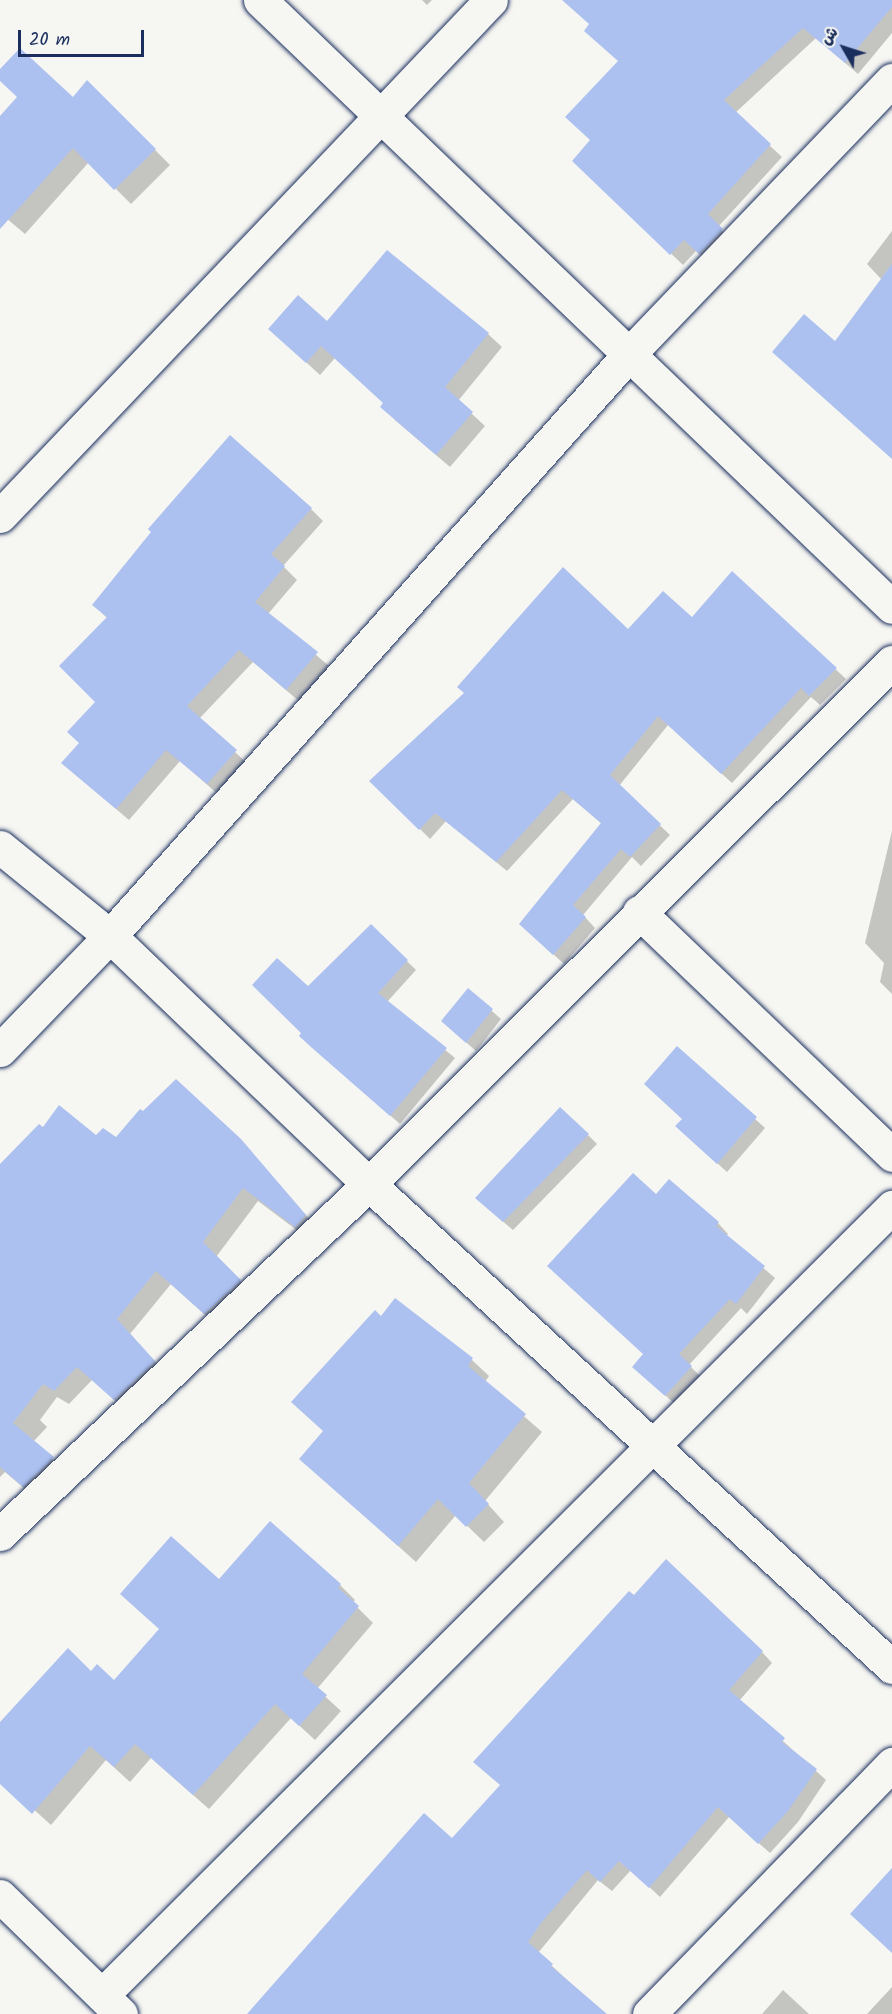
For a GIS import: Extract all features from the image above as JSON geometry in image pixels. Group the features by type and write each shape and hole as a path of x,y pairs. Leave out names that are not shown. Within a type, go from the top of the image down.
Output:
{"street":[{"path":"260,0 631,352 892,607"},
{"path":"0,516 491,0"},
{"path":"0,1050 110,936 631,352 892,80"},
{"path":"0,1534 369,1185 639,912 892,662"},
{"path":"0,847 110,936 369,1185 892,1667"},
{"path":"639,912 892,1155"},
{"path":"0,1896 112,2005 652,1444 892,1207"},
{"path":"649,2014 892,1764"}],"building":[{"path":"562,0 892,0 892,7 845,63 803,28 724,100 771,144 708,214 723,229 699,254 684,240 670,255 572,161 590,140 565,117 618,61 584,31 589,24"},
{"path":"20,48 73,97 87,80 156,149 114,190 73,148 0,229 0,116 17,97 0,81 0,69"},
{"path":"387,250 489,333 445,387 473,412 436,455 380,407 383,403 321,346 306,363 268,329 298,295 327,321"},
{"path":"892,264 892,459 772,352 804,314 835,341"},
{"path":"230,435 312,508 271,554 285,566 255,602 318,652 286,690 239,650 187,706 237,750 207,784 166,750 116,809 61,763 79,743 67,732 95,702 59,666 107,617 92,605 151,532 148,529"},
{"path":"563,567 628,629 663,591 692,617 732,571 837,668 809,696 801,688 721,774 658,716 610,775 661,824 630,857 621,849 573,905 586,917 553,955 519,924 601,823 562,790 496,862 435,813 419,830 369,781 464,693 457,687"},
{"path":"371,924 408,960 378,993 447,1048 390,1116 299,1036 301,1033 252,985 277,958 308,986"},
{"path":"468,988 493,1009 466,1043 441,1021"},
{"path":"677,1046 757,1117 717,1164 675,1126 682,1119 644,1084"},
{"path":"176,1079 241,1139 306,1215 295,1227 243,1188 203,1242 241,1280 204,1314 156,1271 117,1319 155,1361 114,1400 77,1367 54,1391 43,1384 13,1423 54,1457 23,1487 0,1467 0,1164 39,1124 43,1127 59,1105 96,1135 103,1128 116,1137 140,1109 143,1111"},
{"path":"560,1107 589,1134 503,1222 475,1198"},
{"path":"633,1173 656,1194 669,1179 719,1222 716,1226 765,1266 736,1304 730,1299 679,1354 692,1366 665,1396 632,1367 643,1354 547,1266"},
{"path":"395,1298 473,1358 468,1366 526,1414 469,1483 489,1504 466,1527 438,1499 398,1546 299,1459 323,1431 291,1402 375,1310 381,1316"},
{"path":"270,1521 341,1584 338,1588 359,1606 302,1674 327,1695 299,1726 275,1704 193,1795 135,1744 114,1767 90,1746 32,1814 0,1784 0,1722 68,1648 91,1671 97,1664 114,1680 159,1629 120,1594 171,1536 219,1579"},
{"path":"666,1559 763,1651 729,1690 785,1738 782,1742 817,1769 788,1811 758,1844 718,1807 649,1888 619,1861 600,1882 587,1870 541,1923 528,1942 553,1964 551,1966 607,2014 247,2014 424,1813 452,1838 500,1785 473,1762 629,1591 634,1595"},
{"path":"892,1868 892,1953 850,1914"}]}
